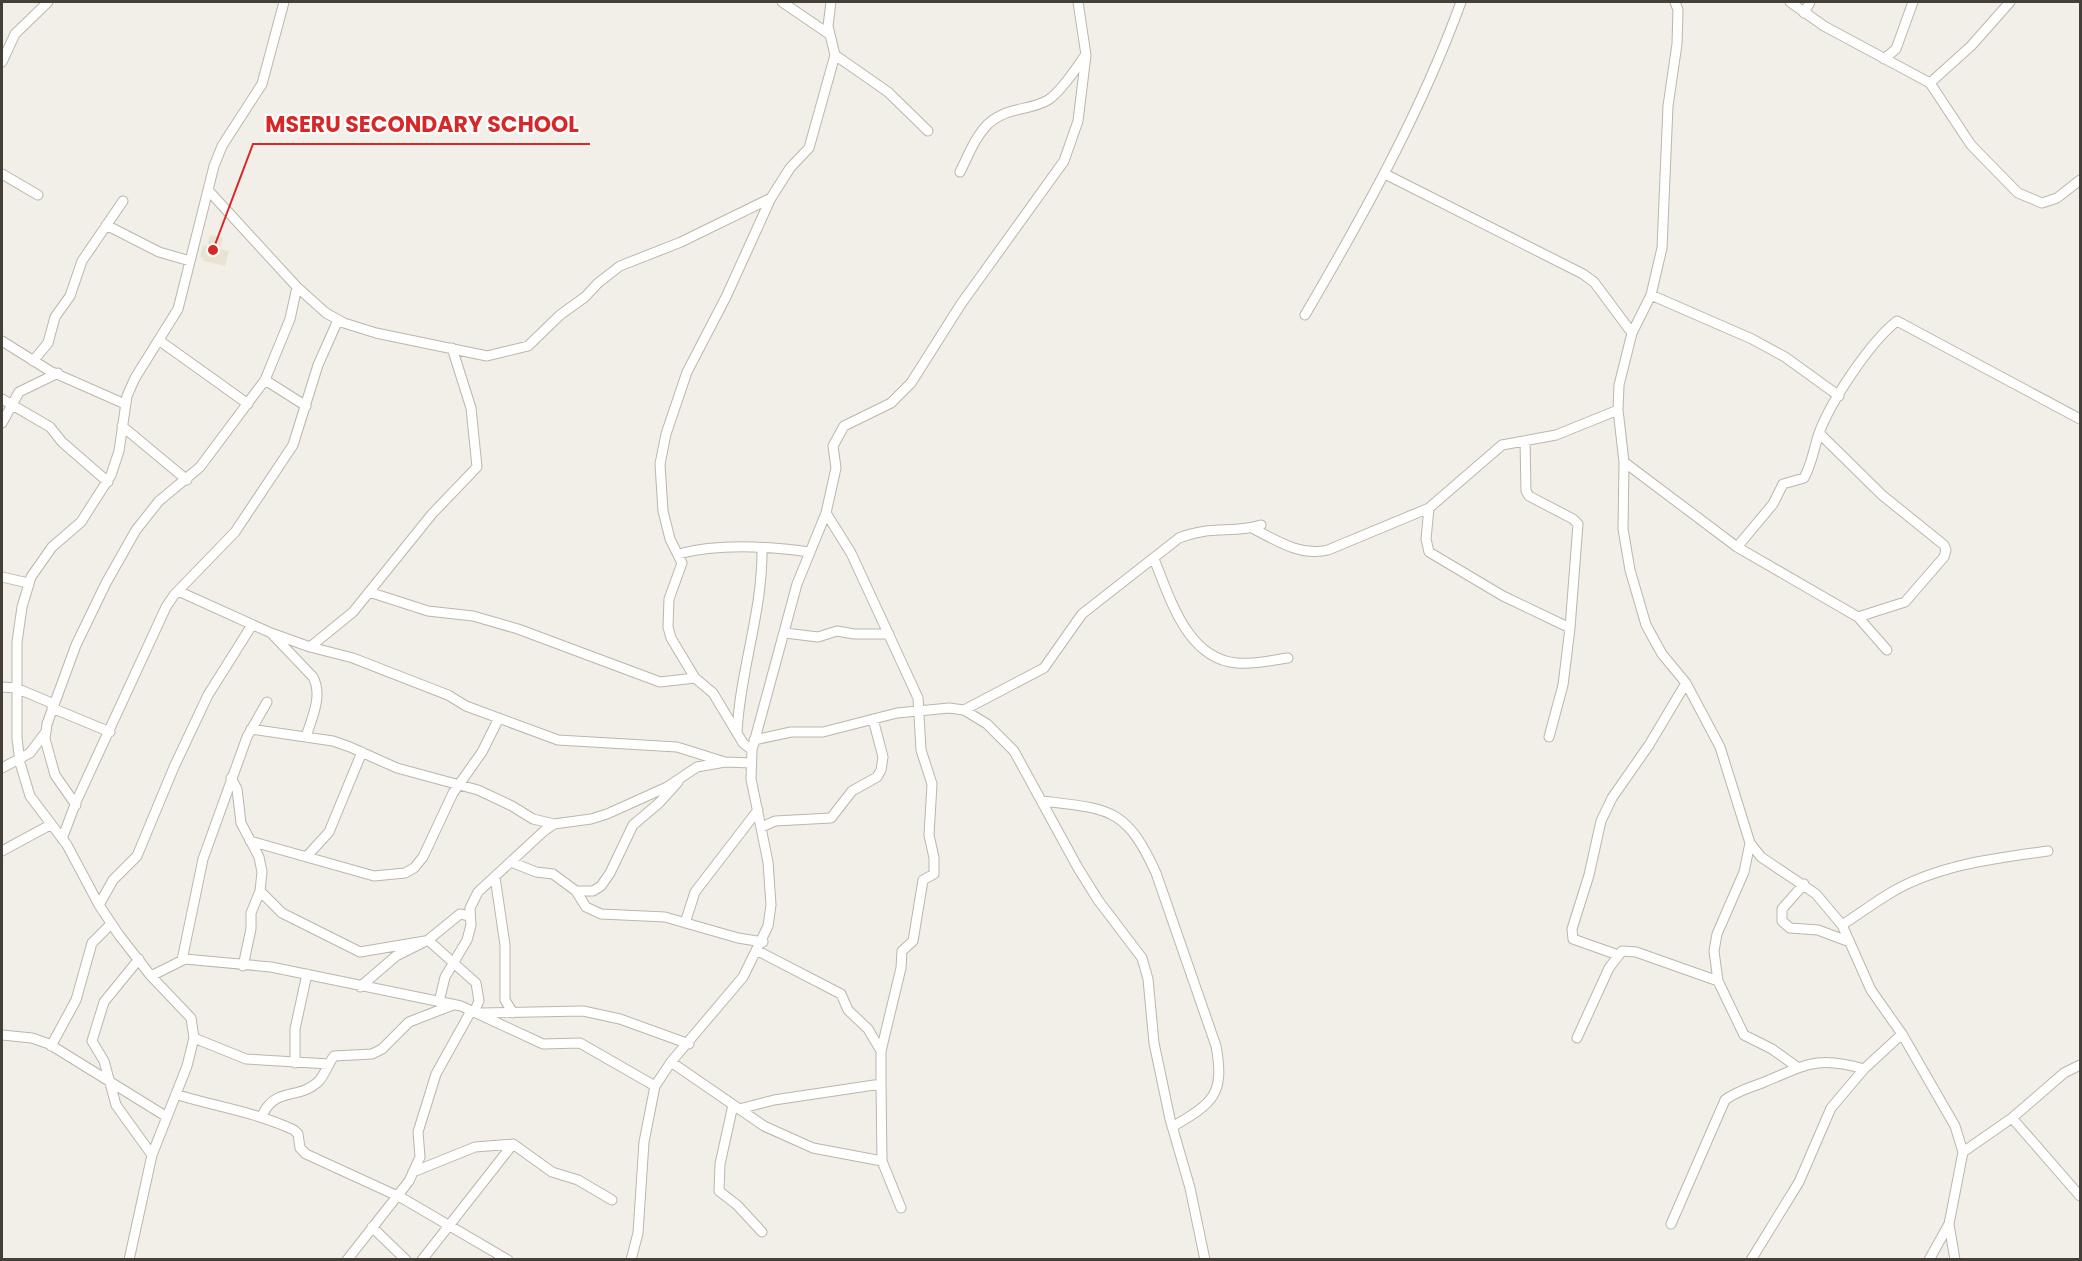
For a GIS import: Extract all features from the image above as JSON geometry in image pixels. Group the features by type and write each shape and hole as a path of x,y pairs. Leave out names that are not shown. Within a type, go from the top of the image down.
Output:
{"street":[{"path":"2,62 15,34 48,2"},
{"path":"129,1260 152,1155 178,1095 194,1038 191,1018 151,976 111,924 62,839 30,796 20,760 16,688 17,642 28,583 47,554 81,522 108,482 119,451 125,404 135,378 178,309 208,190 222,146 262,84 284,2"},
{"path":"782,2 829,34"},
{"path":"831,2 828,14 829,34 835,55 809,148 790,168 771,198 726,297 696,353 666,434 660,464 663,512 670,539 682,568 670,595 668,627 671,638 695,678 713,693 746,747 791,732 823,732 920,710 964,710 1044,668 1082,614 1179,538 1197,531 1257,526 1296,550 1319,552 1429,508 1497,448 1556,435 1618,410"},
{"path":"631,1260 638,1233 644,1142 655,1086 671,1062 727,999 761,946 771,905 762,828 751,763 753,745 797,584 826,513 836,468 834,446 841,429 891,403 911,383 961,304 1064,160 1078,121 1086,55 1078,2"},
{"path":"1305,315 1385,174 1440,60 1461,2"},
{"path":"1675,2 1678,10 1677,44 1668,106 1662,248 1651,295 1632,333 1619,386 1618,410 1624,462 1623,529 1630,570 1646,625 1662,654 1686,683 1720,747 1750,843 1761,857 1804,884 1827,905 1842,925 1870,990 1902,1034 1955,1126 1963,1152 1949,1224 1929,1260"},
{"path":"1790,2 1804,13 1930,83 1971,145 2018,194 2042,203 2057,198 2080,180"},
{"path":"1804,13 1810,2"},
{"path":"1884,58 1896,49 1913,2"},
{"path":"1930,83 1971,46 2010,2"},
{"path":"835,55 888,92 928,130"},
{"path":"960,172 980,134 990,123 1019,107 1035,106 1048,99 1086,55"},
{"path":"2,174 38,195"},
{"path":"1385,174 1583,274 1594,282 1632,333"},
{"path":"208,190 297,287 314,304 338,320 376,333 487,356 528,346 560,315 585,297 598,283 620,266 681,242 771,198"},
{"path":"33,361 48,343 55,317 70,296 82,261 123,201"},
{"path":"106,225 159,252 190,261"},
{"path":"76,805 55,775 45,739 53,706 76,645 123,552 159,501 187,480 265,380 292,312 297,287"},
{"path":"1651,295 1752,339 1785,357 1839,396"},
{"path":"62,839 157,625 178,591 222,548 248,515 293,446 318,365 338,320"},
{"path":"1737,547 1773,504 1783,484 1804,478 1819,433 1839,396 1857,367 1897,321 2080,418"},
{"path":"2,341 33,361 125,404"},
{"path":"160,341 248,404"},
{"path":"310,648 353,612 432,514 477,467 471,408 452,348"},
{"path":"2,423 6,401 24,389 58,373"},
{"path":"265,380 306,406"},
{"path":"6,401 50,427 62,442 108,482"},
{"path":"122,426 187,480"},
{"path":"1819,433 1882,495 1944,545 1946,550 1944,557 1905,602 1858,618"},
{"path":"1524,441 1526,491 1529,496 1573,519 1578,524 1563,685 1550,737"},
{"path":"1624,462 1737,547 1858,618 1887,650"},
{"path":"1429,508 1426,539 1429,552 1503,596 1570,628"},
{"path":"826,513 851,553 911,680 920,710 921,750 932,784 929,835 934,858 934,874 923,880 913,941 902,951 902,968 881,1051 882,1161 901,1208"},
{"path":"678,554 711,548 762,548 809,552"},
{"path":"737,733 746,654 762,588 762,548"},
{"path":"1154,559 1180,619 1191,637 1211,654 1235,663 1288,657"},
{"path":"2,577 28,583"},
{"path":"178,591 271,633 310,648 353,658 448,694 466,706 558,741 677,747 725,762"},
{"path":"369,592 428,611 473,616 518,629 660,682 695,678"},
{"path":"99,905 113,880 137,856 174,767 208,695 252,625"},
{"path":"785,633 818,637 837,631 854,634 889,634"},
{"path":"271,633 313,677 318,686 316,708 306,737"},
{"path":"1618,955 1580,943 1574,939 1572,929 1589,875 1601,821 1608,806 1686,683"},
{"path":"2,687 16,688 110,732"},
{"path":"182,960 185,936 194,915 200,868 231,778 251,729 267,702"},
{"path":"964,710 987,724 1014,751 1098,900 1142,958 1148,979 1154,1043 1172,1126 1190,1188 1205,1260"},
{"path":"250,841 308,855 374,876 405,873 414,868 423,856 458,785 482,752 499,718"},
{"path":"762,828 775,821 831,818 852,791 877,777 883,764 873,719"},
{"path":"251,729 333,741 397,768 458,785 512,806 533,819 554,824 591,819 607,814 681,778 697,767 725,762 751,763"},
{"path":"2,768 30,753 46,732"},
{"path":"308,855 329,832 362,752"},
{"path":"231,778 237,789 241,823 261,866 260,891 251,913 251,929 243,966"},
{"path":"576,891 593,891 605,882 622,849 629,829 665,797 681,778"},
{"path":"1042,801 1102,808 1114,815 1127,824 1144,847 1156,873 1216,1046 1221,1072 1219,1084 1208,1103 1172,1126"},
{"path":"685,923 695,892 758,810"},
{"path":"439,1002 451,963 467,940 471,925 470,908 478,892 554,824"},
{"path":"2,851 50,825"},
{"path":"1750,843 1744,872 1717,934 1714,951 1718,981 1744,1035 1772,1049 1797,1067"},
{"path":"1842,925 1893,891 1937,873 1997,858 2048,851"},
{"path":"511,862 536,872 551,873 576,891 586,907 601,914 665,917 761,946 841,994 848,1010 868,1029 881,1051"},
{"path":"495,877 505,945 505,1000 513,1013"},
{"path":"1804,884 1782,909 1782,921 1790,928 1809,927 1850,942"},
{"path":"260,891 282,913 360,952 426,940"},
{"path":"360,987 396,956 426,940 460,914 470,915"},
{"path":"51,1046 76,1000 92,943 111,924"},
{"path":"347,1260 398,1196 413,1172 420,1157 418,1132 436,1074 479,1001 477,987 426,940"},
{"path":"1576,1038 1618,955 1627,950 1718,981"},
{"path":"139,959 104,1002 94,1029 93,1046 104,1061 106,1078 116,1105 152,1155"},
{"path":"151,976 182,960 308,974 360,987 455,1005 543,1044 580,1043 655,1086"},
{"path":"295,1063 295,1029 308,974"},
{"path":"262,1116 269,1102 277,1097 297,1093 318,1082 336,1056 372,1054 382,1049 409,1022 455,1005"},
{"path":"474,1012 513,1013 559,1010 602,1014 689,1044"},
{"path":"1751,1260 1799,1182 1831,1108 1864,1069 1902,1034"},
{"path":"2,1035 32,1038 51,1046 167,1117"},
{"path":"194,1038 241,1058 329,1064"},
{"path":"1671,1224 1725,1100 1736,1092 1797,1067 1819,1061 1837,1061 1864,1069"},
{"path":"671,1062 764,1126 813,1148 882,1161"},
{"path":"1963,1152 2012,1118 2057,1079 2080,1065"},
{"path":"736,1107 881,1084"},
{"path":"178,1095 262,1116 296,1131 300,1149 314,1158 398,1196 508,1260"},
{"path":"736,1107 720,1164 719,1191 737,1205 762,1232"},
{"path":"2012,1118 2080,1196"},
{"path":"413,1172 475,1147 513,1144 552,1172 593,1186 612,1200"},
{"path":"422,1260 513,1144"},
{"path":"1949,1224 1955,1260"},
{"path":"372,1227 406,1260"}],"shaded area":[{"path":"210,235 223,238 220,249 229,251 225,266 203,261 204,258 200,257 203,245 207,246"}],"place":[{"name":"MSERU SECONDARY SCHOOL","path":"213,250"}]}
